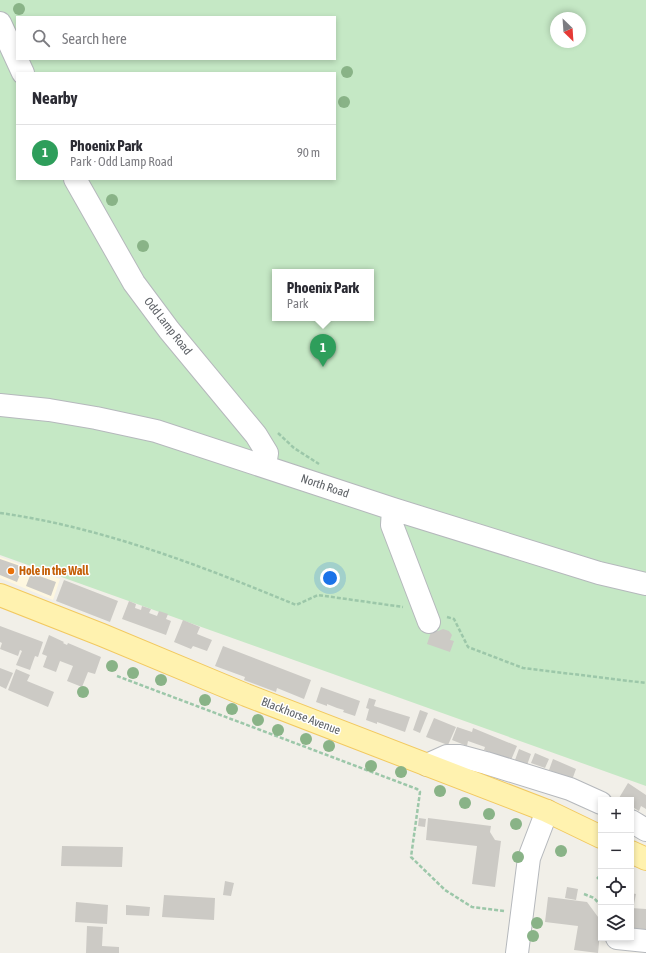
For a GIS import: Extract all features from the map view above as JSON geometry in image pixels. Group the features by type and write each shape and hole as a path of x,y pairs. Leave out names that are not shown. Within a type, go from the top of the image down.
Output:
{"main road":[{"name":"Blackhorse Avenue","path":"0,595 102,635 246,695 548,811 598,836"},
{"path":"634,853 646,859"}],"street":[{"path":"0,23 16,58"},
{"path":"17,60 23,72"},
{"name":"Odd Lamp Road","path":"76,180 134,283 168,330 256,435 267,453 265,466"},
{"name":"North Road","path":"0,405 49,410 96,418 156,431 393,509 599,573 646,584"},
{"path":"393,509 392,525 427,616"},
{"path":"427,765 447,756 460,756 563,787 598,802"},
{"path":"518,953 529,858 548,811"},
{"path":"634,823 646,830"},
{"path":"634,940 646,941"},
{"path":"608,953 609,941"}],"path":[{"path":"274,430 294,448 319,464"},
{"path":"0,512 24,516 100,534 166,555 227,577 296,606 318,595 427,616 454,619 468,647 523,668 646,682"},
{"path":"117,676 418,789 420,792 411,857 445,890 472,907 522,913"},
{"path":"584,894 594,898 600,905"}],"shaded area":[{"path":"0,557 60,579 53,600 0,578"}],"green space":[{"path":"0,0 646,0 646,786 0,555"}],"building":[{"name":"Hole in the Wall","path":"0,559 23,567 17,582 0,575"},
{"path":"31,573 56,582 51,596 26,586"},
{"path":"64,580 118,601 110,622 56,601"},
{"path":"129,601 136,604 135,608 141,610 142,606 151,609 149,613 157,616 159,611 168,614 166,619 171,621 166,635 122,619"},
{"path":"183,620 200,627 197,634 212,640 207,651 193,646 191,649 174,642"},
{"path":"0,626 43,642 38,657 35,656 30,670 16,665 22,651 20,650 18,656 0,649 2,643 0,642"},
{"path":"432,629 438,631 443,629 449,631 452,635 450,640 454,641 450,652 427,644"},
{"path":"49,635 67,645 68,643 101,657 95,674 88,672 82,687 67,681 73,666 60,661 56,672 43,667 47,656 42,654"},
{"path":"223,646 311,680 304,699 277,688 276,692 244,680 245,677 215,666"},
{"path":"0,668 13,673 6,689 0,686"},
{"path":"16,669 30,675 27,681 54,692 48,707 8,690"},
{"path":"321,687 360,701 355,716 343,712 344,710 316,702"},
{"path":"369,698 376,700 374,706 410,717 405,732 377,722 377,724 366,720 369,709 366,708"},
{"path":"420,710 428,713 420,733 413,730"},
{"path":"434,718 456,727 448,745 426,737"},
{"path":"457,727 472,732 473,728 517,746 511,760 484,750 485,747 468,741 467,746 452,740"},
{"path":"519,749 531,754 527,765 515,760"},
{"path":"535,753 549,759 545,768 531,763"},
{"path":"553,759 576,769 572,780 549,770"},
{"path":"628,783 646,795 646,809 641,806 639,811 634,808 634,797 620,797"},
{"path":"419,818 426,819 425,827 418,826"},
{"path":"428,818 491,826 490,832 495,840 501,841 495,887 472,884 477,846 426,840"},
{"path":"62,846 123,847 122,867 61,866"},
{"path":"225,881 234,883 231,896 223,895"},
{"path":"567,887 578,889 576,900 565,898"},
{"path":"634,894 636,894 634,904"},
{"path":"164,895 215,898 214,920 162,917"},
{"path":"548,897 587,902 598,917 598,953 574,950 578,926 545,922"},
{"path":"76,902 108,905 107,924 75,922"},
{"path":"126,905 150,907 149,916 126,915"},
{"path":"634,908 646,909 646,933 634,932"},
{"path":"87,926 103,927 102,946 119,947 119,953 86,953"}],"place":[{"name":"Phoenix Park","path":"323,367"},
{"name":"Hole in the Wall","path":"11,571"}]}
